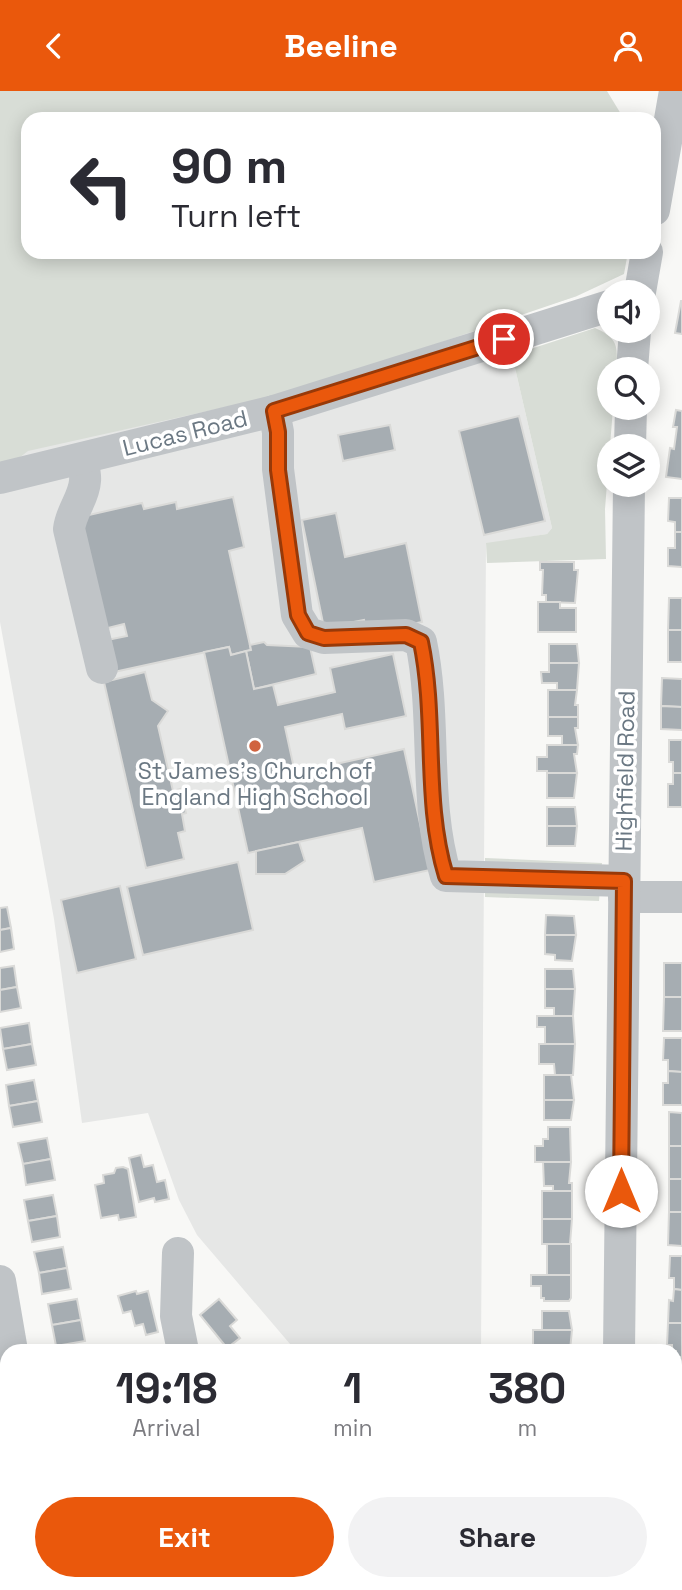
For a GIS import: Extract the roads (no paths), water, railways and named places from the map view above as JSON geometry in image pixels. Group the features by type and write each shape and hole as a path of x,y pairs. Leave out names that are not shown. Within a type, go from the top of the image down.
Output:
{"street":[{"path":"661,170 675,91"},
{"path":"642,280 646,259"},
{"name":"Lucas Road","path":"13,475 274,411 597,310"},
{"path":"274,411 278,432 278,470 298,615 308,633 324,638 406,635 421,642 430,701 435,818 439,854 446,876 624,889 682,897"},
{"path":"82,459 85,480 83,491 71,515 69,529 102,668"},
{"name":"Highfield Road","path":"619,1344 629,497"},
{"path":"178,1252 176,1316 182,1344"},
{"path":"0,1281 11,1344"}],"place":[{"name":"St James's Church of England High School","path":"255,746"}]}
